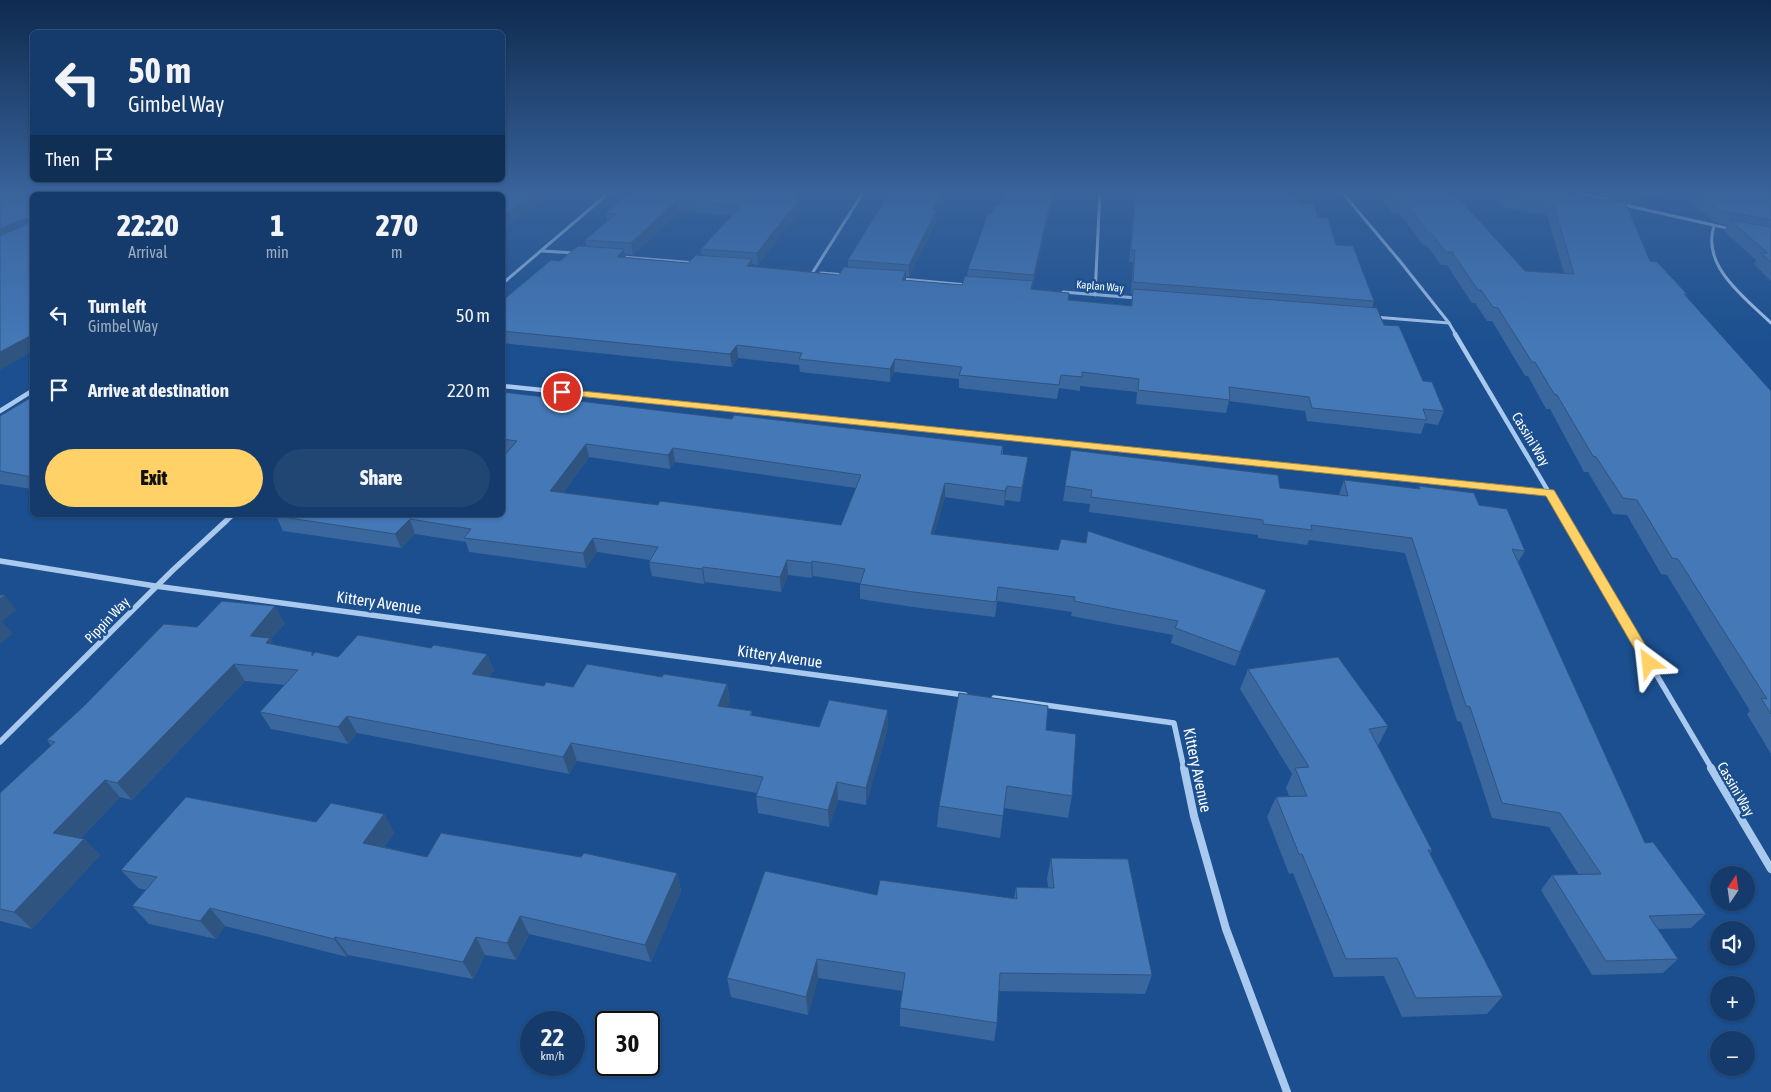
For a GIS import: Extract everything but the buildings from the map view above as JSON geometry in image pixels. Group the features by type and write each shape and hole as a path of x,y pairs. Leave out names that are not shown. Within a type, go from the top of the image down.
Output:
{"street":[{"path":"505,282 552,242"},
{"path":"814,272 833,242"},
{"path":"1095,295 1098,242"},
{"name":"Cassini Way","path":"1384,242 1449,323 1771,869"},
{"path":"1709,242 1709,249 1714,261 1723,274 1771,324"},
{"path":"542,251 580,254"},
{"path":"619,257 697,263"},
{"path":"804,272 852,275"},
{"path":"891,278 969,285"},
{"name":"Kaplan Way","path":"1056,292 1144,299"},
{"path":"1370,317 1449,323"},
{"path":"505,386 1550,493"},
{"path":"0,411 30,392"},
{"name":"Pippin Way","path":"0,742 34,711 155,586 230,517"},
{"name":"Kittery Avenue","path":"0,561 155,586 976,696"},
{"name":"Kittery Avenue","path":"986,698 1174,723 1194,816 1226,929 1287,1092"}],"route":[{"path":"562,392 1550,493 1649,663"}]}
